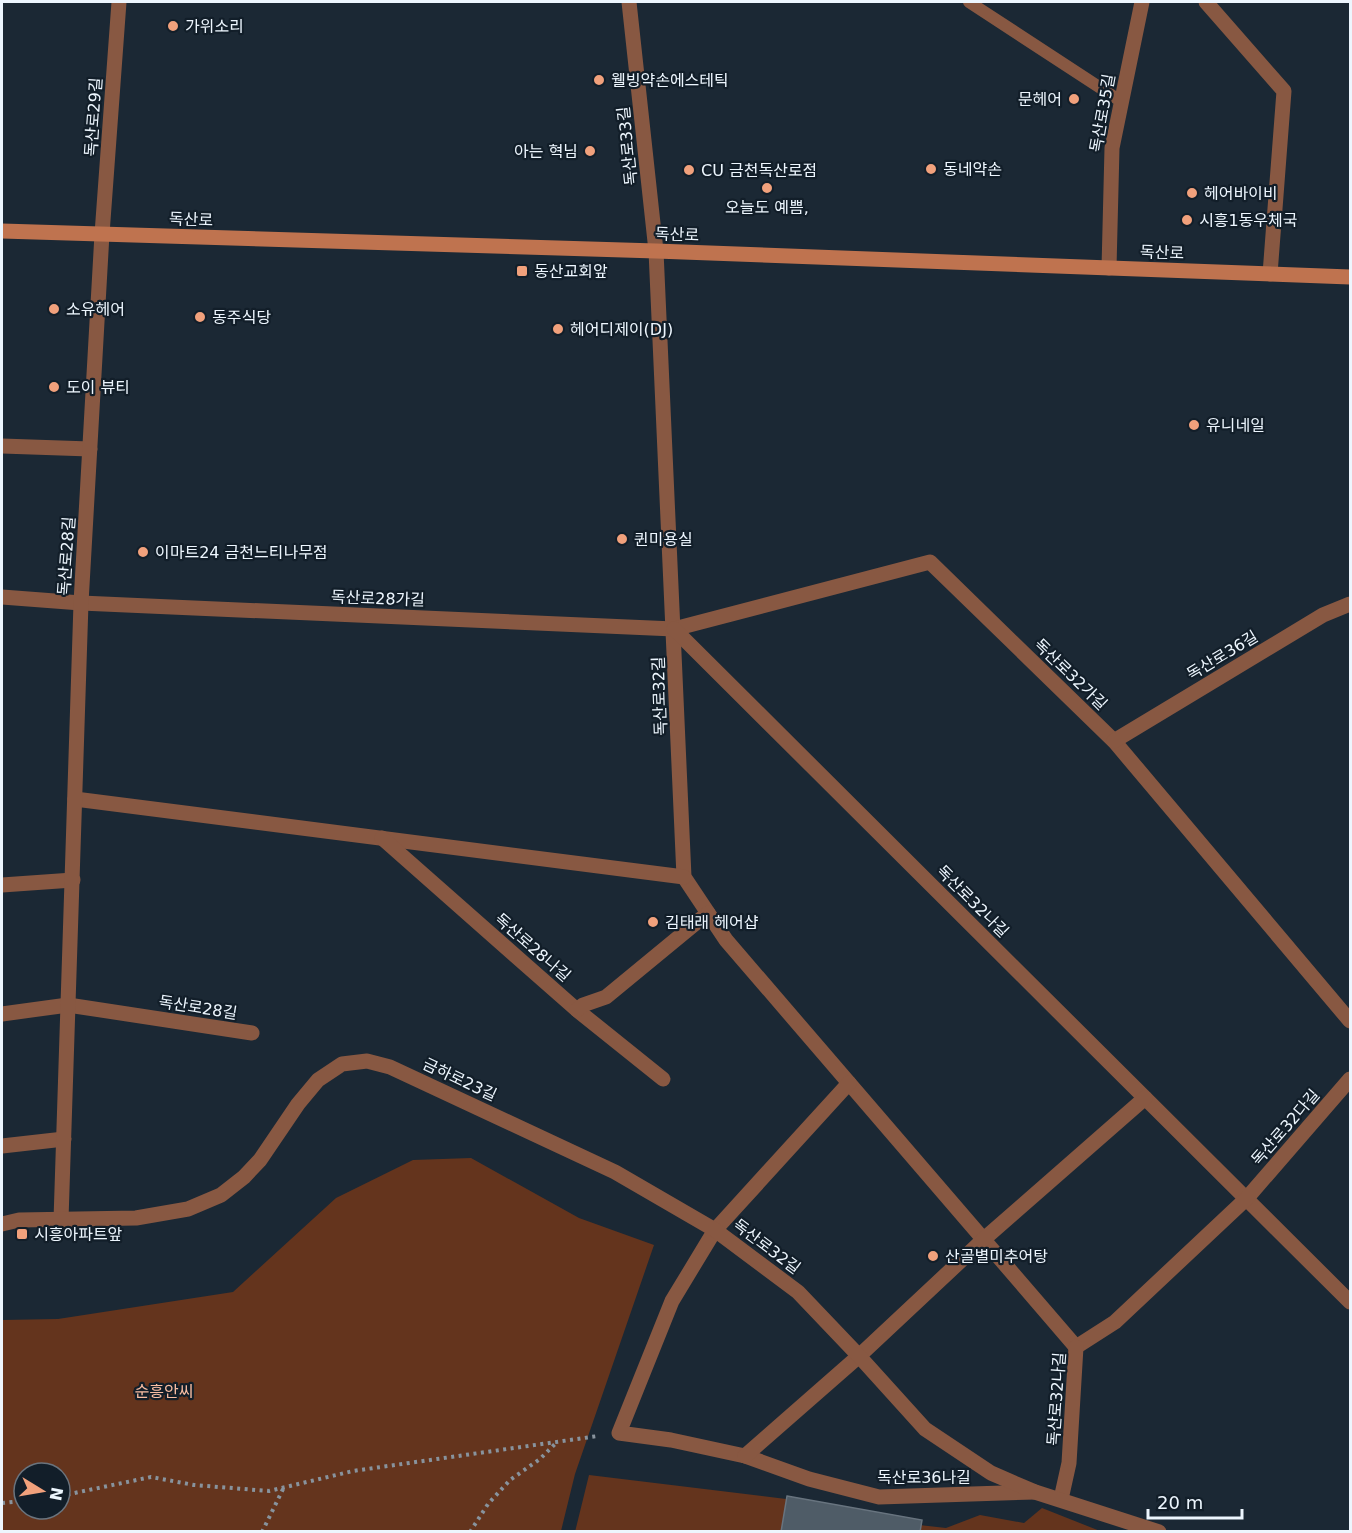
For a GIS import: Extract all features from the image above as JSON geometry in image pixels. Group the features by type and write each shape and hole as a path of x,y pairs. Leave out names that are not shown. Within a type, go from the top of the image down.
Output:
{"main road":[{"name":"독산로","path":"2,231 656,251 1350,277"}],"street":[{"name":"독산로29길","path":"102,234 119,2"},
{"name":"독산로33길","path":"629,2 656,251"},
{"name":"독산로35길","path":"1109,268 1112,148 1142,2"},
{"path":"1206,2 1284,91 1270,274"},
{"name":"독산로28길","path":"61,1220 81,603 102,234"},
{"name":"독산로32길","path":"656,251 684,877"},
{"path":"2,446 90,449"},
{"name":"독산로32가길","path":"674,629 930,562 1114,741 1350,1021"},
{"name":"독산로28가길","path":"2,597 81,603 674,629"},
{"name":"독산로36길","path":"1114,741 1323,615 1350,604"},
{"name":"독산로32나길","path":"674,629 1350,1302"},
{"path":"75,799 684,877 726,940 1076,1347"},
{"name":"독산로28나길","path":"382,838 577,1010 663,1079"},
{"path":"2,885 73,880"},
{"path":"577,1010 583,1005 606,997 708,913"},
{"name":"독산로28길","path":"2,1014 68,1005 252,1033"},
{"name":"금하로23길","path":"2,1224 19,1220 136,1218 188,1209 221,1195 244,1177 260,1160 298,1104 318,1080 342,1064 367,1061 390,1067 428,1083 615,1173 715,1230"},
{"name":"독산로32다길","path":"1247,1198 1350,1079"},
{"name":"독산로32길","path":"849,1083 715,1230 798,1292 925,1429 991,1473 1035,1492"},
{"path":"745,1456 859,1356 984,1239 1145,1098"},
{"path":"2,1146 64,1139"},
{"name":"독산로32나길","path":"1061,1499 1069,1463 1076,1347 1115,1322 1247,1198"},
{"path":"619,1433 672,1301 715,1230"},
{"name":"독산로36나길","path":"619,1433 671,1440 745,1456 810,1479 879,1497 1035,1492 1159,1532"}],"lane":[{"path":"969,2 1122,102"}],"path":[{"path":"72,1493 151,1477 194,1485 269,1491 353,1471 619,1433"},
{"path":"470,1532 488,1504 510,1480 540,1459 558,1442"},
{"path":"262,1532 285,1487"}],"green space":[{"name":"순흥안씨","path":"471,1158 579,1218 654,1245 575,1474 561,1531 2,1531 2,1320 58,1319 233,1292 336,1198 413,1160"},
{"path":"589,1475 786,1499 857,1518 946,1528 980,1515 1024,1523 1042,1508 1100,1531 575,1532"}],"building":[{"path":"787,1496 922,1520 920,1532 781,1532"}],"place":[{"name":"가위소리","path":"173,26"},
{"name":"웰빙약손에스테틱","path":"599,80"},
{"name":"문헤어","path":"1074,99"},
{"name":"아는 혁님","path":"590,151"},
{"name":"동네약손","path":"931,169"},
{"name":"CU 금천독산로점","path":"689,170"},
{"name":"오늘도 예쁨,","path":"767,188"},
{"name":"헤어바이비","path":"1192,193"},
{"name":"시흥1동우체국","path":"1187,220"},
{"name":"동산교회앞","path":"522,271"},
{"name":"소유헤어","path":"54,309"},
{"name":"동주식당","path":"200,317"},
{"name":"헤어디제이(DJ)","path":"558,329"},
{"name":"도이 뷰티","path":"54,387"},
{"name":"유니네일","path":"1194,425"},
{"name":"퀸미용실","path":"622,539"},
{"name":"이마트24 금천느티나무점","path":"143,552"},
{"name":"김태래 헤어샵","path":"653,922"},
{"name":"시흥아파트앞","path":"22,1234"},
{"name":"산골별미추어탕","path":"933,1256"}]}
